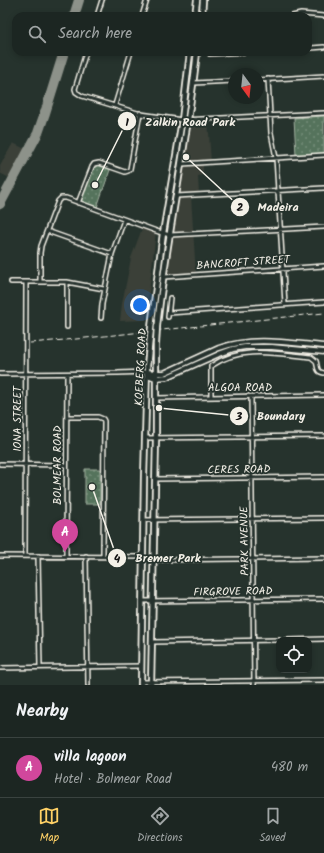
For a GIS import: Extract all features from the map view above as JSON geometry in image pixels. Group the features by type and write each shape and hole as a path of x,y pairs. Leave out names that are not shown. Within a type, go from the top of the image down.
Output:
{"main road":[{"path":"196,12 197,0"},
{"path":"202,12 204,0"},
{"name":"KOEBERG ROAD","path":"141,684 146,374 152,319 182,120 190,56"},
{"name":"KOEBERG ROAD","path":"151,684 156,438 156,344 158,318 170,234 189,121 197,56"},
{"path":"156,376 219,348 245,341 324,346"},
{"path":"146,374 167,378 227,351 245,347 272,347 324,352"}],"street":[{"path":"98,12 102,0"},
{"path":"143,12 147,0"},
{"path":"312,15 324,16"},
{"path":"312,48 324,48"},
{"path":"85,56 75,89 76,92 82,96 140,113 189,121 324,113"},
{"path":"116,106 130,56"},
{"path":"264,79 324,76"},
{"path":"268,79 271,133 276,158 285,304"},
{"path":"194,84 228,81"},
{"path":"128,171 130,168 140,113"},
{"path":"182,164 324,155"},
{"path":"78,203 94,164 99,163 128,171"},
{"path":"128,171 130,175"},
{"path":"176,196 324,188"},
{"path":"40,282 40,252 42,241 58,201 61,198 66,198 164,234 324,227"},
{"path":"101,318 104,289 112,254 124,220"},
{"path":"47,231 112,254"},
{"name":"BANCROFT STREET","path":"164,277 324,266"},
{"path":"11,282 67,282 104,289"},
{"name":"IONA STREET","path":"25,556 26,282"},
{"path":"66,327 67,282"},
{"path":"168,317 170,298"},
{"path":"169,313 324,302"},
{"path":"211,396 211,366 220,360 234,355 253,352 311,357 316,361 317,369 324,373"},
{"path":"0,374 146,374"},
{"name":"BOLMEAR ROAD","path":"66,556 67,374"},
{"name":"ALGOA ROAD","path":"156,398 324,395"},
{"name":"PARK AVENUE","path":"251,396 254,685"},
{"path":"67,417 98,417 104,421 103,556"},
{"path":"145,438 324,436"},
{"path":"0,464 66,465"},
{"name":"CERES ROAD","path":"155,479 324,477"},
{"path":"144,520 324,518"},
{"path":"0,556 143,556"},
{"path":"38,556 40,667"},
{"path":"86,556 88,685"},
{"path":"154,560 324,558"},
{"name":"FIRGROVE ROAD","path":"142,601 324,599"},
{"path":"312,639 324,639"},
{"path":"152,642 276,640"},
{"path":"0,668 141,666"},
{"path":"141,684 254,680 324,680"}],"shaded area":[{"path":"208,119 211,162 203,163 203,175 198,176 199,195 191,196 196,275 164,277 189,121"},
{"path":"13,143 29,151 13,180 0,173 0,166"},
{"path":"143,226 156,231 146,320 120,321 131,258"}],"green space":[{"path":"324,116 324,153 296,155 294,118"},
{"path":"97,163 111,167 96,210 79,203 91,167"},
{"path":"85,469 100,469 100,504 85,504"}],"taxiway":[{"path":"75,12 79,0"},
{"path":"0,204 38,133 63,56"}],"railway":[{"path":"30,343 324,313"}],"place":[{"name":"Madeira","path":"186,157"},
{"name":"Zalkin Road Park","path":"95,185"},
{"name":"Boundary","path":"159,408"},
{"name":"Bremer Park","path":"92,487"},
{"name":"villa lagoon","path":"65,552"}]}
